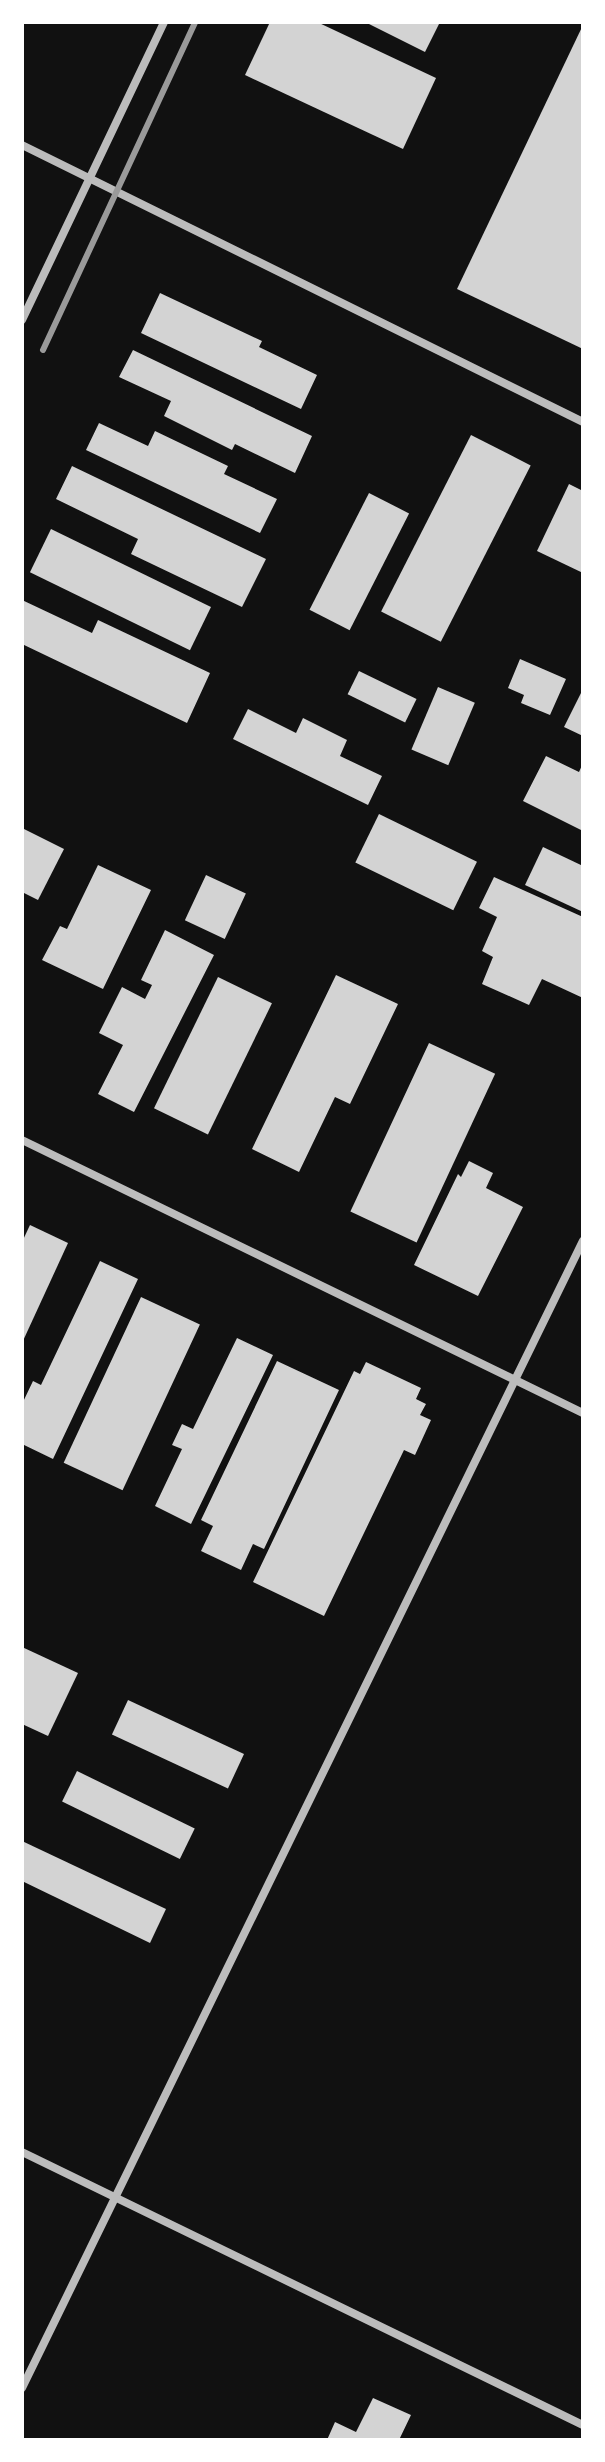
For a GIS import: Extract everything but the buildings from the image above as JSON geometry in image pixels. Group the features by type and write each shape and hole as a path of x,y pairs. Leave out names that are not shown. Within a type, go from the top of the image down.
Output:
{"street":[{"path":"22,320 164,22"},
{"path":"22,145 583,422"},
{"path":"22,1140 583,1413"},
{"path":"22,2388 583,1241"},
{"path":"22,2152 583,2425"}],"railway":[{"path":"43,350 195,22"}]}
